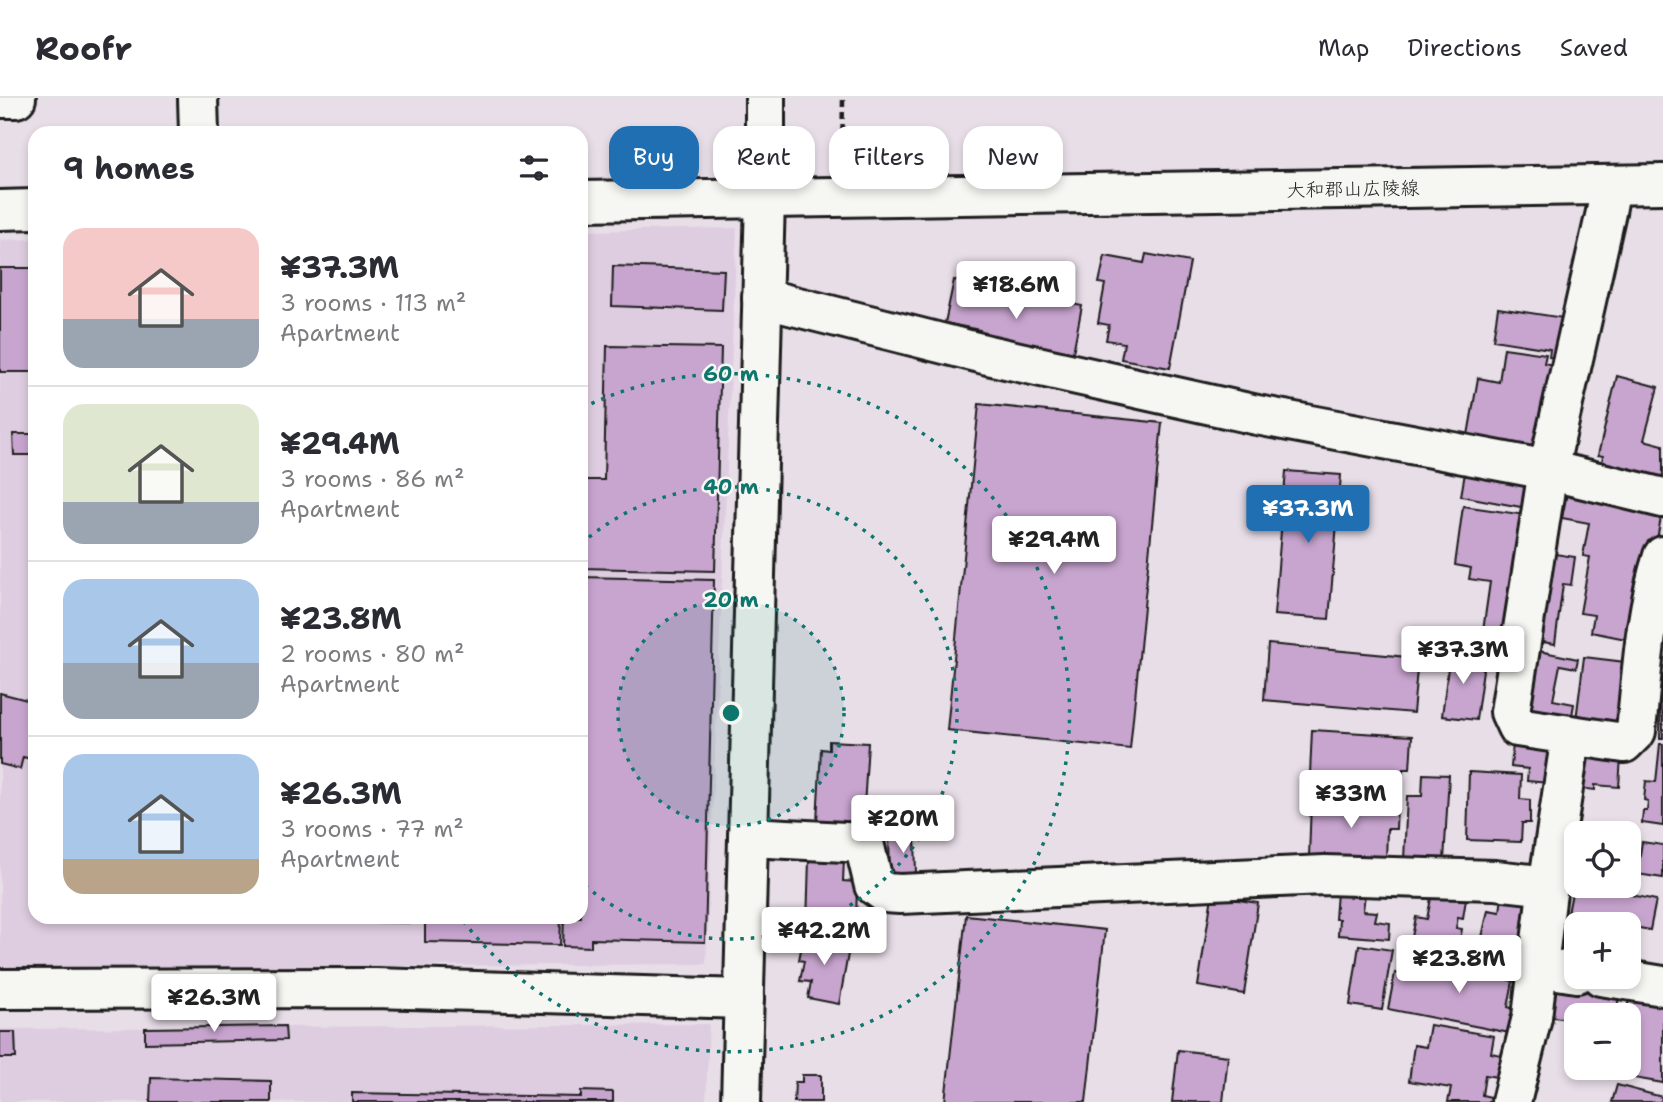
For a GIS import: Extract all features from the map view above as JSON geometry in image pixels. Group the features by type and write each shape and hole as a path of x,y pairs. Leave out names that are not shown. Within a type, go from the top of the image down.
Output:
{"street":[{"path":"0,98 16,98"},
{"path":"198,98 199,126"},
{"path":"741,1102 765,198 765,98"},
{"path":"1611,184 1548,470 1510,712 1517,727 1624,743 1636,731 1647,627 1654,584 1663,556"},
{"name":"大和郡山広陵線","path":"588,201 1663,184"},
{"path":"0,210 28,209"},
{"path":"762,298 988,355 1257,415 1548,470 1663,498"},
{"path":"1511,1102 1532,1017 1571,736"},
{"path":"748,837 864,843 874,886 885,893 900,894 1325,875 1494,880 1549,886"},
{"path":"1538,967 1564,971"},
{"path":"1641,982 1663,986"},
{"path":"0,989 375,988 744,999"}],"path":[{"path":"843,100 843,126"}],"shaded area":[{"path":"737,228 706,964 0,969 0,240 28,239 28,924 588,924 588,231"},
{"path":"709,1024 706,1102 0,1102 0,1029"}],"building":[{"path":"1146,254 1190,262 1170,368 1121,359 1124,343 1106,340 1109,325 1098,323 1105,284 1099,283 1105,256 1144,263"},
{"path":"613,266 724,270 722,310 612,306"},
{"path":"0,268 28,268 28,372 0,372"},
{"path":"954,280 1082,306 1071,363 978,345 980,330 945,323"},
{"path":"1498,308 1570,319 1564,360 1549,357 1550,349 1493,340"},
{"path":"607,346 721,348 715,571 588,568 588,480 604,480"},
{"path":"1504,348 1546,354 1544,363 1557,366 1543,453 1467,441 1478,378 1499,382"},
{"path":"1617,376 1658,387 1644,440 1663,445 1663,482 1601,467 1603,456 1598,455"},
{"path":"979,404 1162,423 1130,749 947,730"},
{"path":"13,434 28,434 28,455 14,455"},
{"path":"1286,471 1341,475 1329,619 1274,615"},
{"path":"1465,473 1536,485 1532,509 1461,496"},
{"path":"1568,488 1663,506 1655,551 1631,640 1591,632 1594,615 1580,613 1590,557 1583,556 1589,523 1562,518"},
{"path":"1463,506 1526,515 1508,649 1481,645 1490,582 1469,579 1471,568 1455,565"},
{"path":"1555,554 1575,557 1571,585 1563,584 1555,644 1542,642"},
{"path":"588,577 714,580 705,942 591,939 591,947 563,946 564,924 588,924"},
{"path":"1268,644 1418,658 1413,713 1264,700"},
{"path":"1539,651 1578,659 1576,668 1560,665 1553,700 1574,704 1571,721 1528,712"},
{"path":"1450,652 1485,656 1476,720 1442,716"},
{"path":"1584,657 1633,663 1630,727 1576,720"},
{"path":"1663,676 1663,738 1660,738"},
{"path":"0,693 28,700 28,758 23,757 20,769 0,764"},
{"path":"1312,730 1412,736 1410,769 1403,769 1402,779 1310,774"},
{"path":"829,741 868,743 863,823 817,821 821,749 829,750"},
{"path":"1513,743 1553,747 1549,783 1527,781 1528,769 1511,767"},
{"path":"1660,744 1663,744 1663,826 1642,823 1643,811 1647,811 1648,801 1644,800 1646,781 1656,782"},
{"path":"1583,752 1621,756 1619,787 1595,785 1595,790 1578,788"},
{"path":"1469,772 1521,775 1520,799 1530,800 1530,823 1522,823 1521,842 1467,840"},
{"path":"1423,774 1449,775 1444,861 1404,860 1407,796 1422,796"},
{"path":"1311,802 1397,805 1396,829 1387,829 1386,861 1309,857"},
{"path":"915,835 916,875 890,875 889,836"},
{"path":"1642,842 1663,845 1663,878 1641,875"},
{"path":"809,859 844,859 843,881 857,882 856,925 807,924"},
{"path":"1337,892 1365,894 1363,911 1377,912 1375,921 1390,923 1389,939 1338,935 1339,919 1335,919"},
{"path":"1432,893 1466,899 1463,918 1458,917 1456,928 1462,929 1459,946 1412,937 1416,917 1427,919"},
{"path":"1529,894 1519,949 1481,942 1488,910 1500,912 1502,897"},
{"path":"1212,896 1258,903 1244,994 1198,986"},
{"path":"1641,897 1656,900 1650,930 1641,928 1641,912 1568,912 1571,898"},
{"path":"966,915 1105,930 1086,1102 945,1102"},
{"path":"425,924 561,924 560,945 425,942"},
{"path":"804,934 850,943 839,1004 808,998 811,982 800,981 804,961 799,960"},
{"path":"1359,945 1392,950 1382,1010 1350,1005"},
{"path":"1447,953 1505,965 1502,978 1513,981 1508,1007 1515,1009 1510,1033 1388,1009 1395,973 1442,982"},
{"path":"1555,981 1564,982 1564,989 1620,990 1618,1003 1564,1003 1564,1018 1545,1016"},
{"path":"1630,993 1663,999 1663,1083 1641,1079 1641,1003 1628,1003"},
{"path":"1430,1025 1494,1036 1491,1053 1501,1055 1497,1077 1485,1075 1482,1095 1495,1098 1494,1102 1448,1102 1451,1088 1409,1081 1414,1045 1426,1047"},
{"path":"285,1026 286,1040 145,1043 145,1028"},
{"path":"0,1032 15,1032 16,1058 0,1058"},
{"path":"1178,1050 1228,1056 1223,1102 1172,1102"},
{"path":"802,1075 821,1075 821,1102 794,1102 795,1082 802,1082"},
{"path":"151,1078 271,1081 271,1102 150,1102"},
{"path":"1617,1085 1662,1097 1661,1102 1612,1102"},
{"path":"581,1091 613,1092 613,1102 352,1102 352,1093 581,1097"}]}
